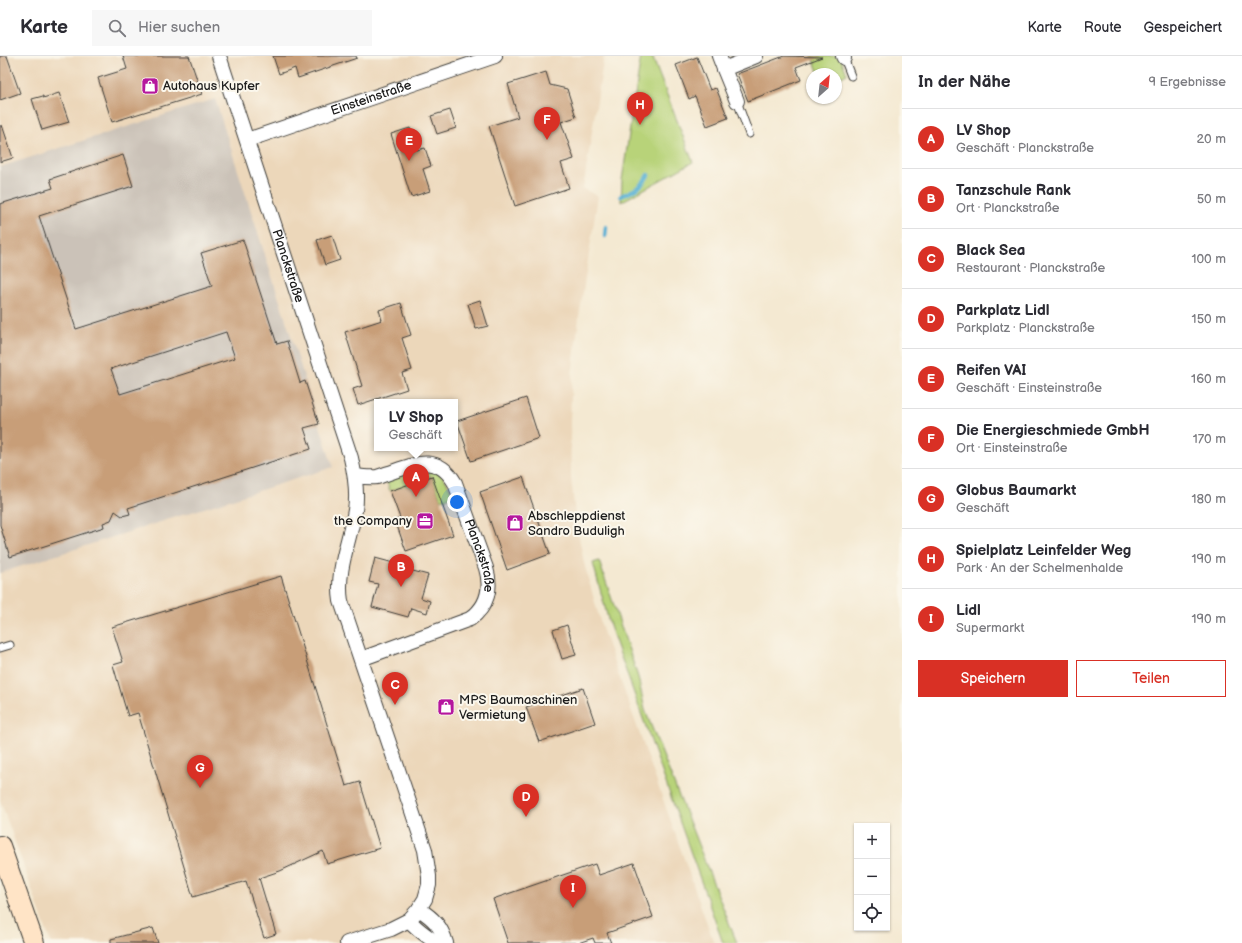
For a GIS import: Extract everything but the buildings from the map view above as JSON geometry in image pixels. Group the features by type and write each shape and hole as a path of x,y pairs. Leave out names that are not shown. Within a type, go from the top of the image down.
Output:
{"street":[{"name":"Planckstraße","path":"219,56 351,458 355,476 355,508 339,585 341,601 427,859 429,885 425,899 419,909 409,920 391,930 347,943"},
{"name":"Einsteinstraße","path":"247,140 495,56"},
{"path":"736,102 721,62 756,56"},
{"name":"Planckstraße","path":"355,476 377,477 417,463 429,463 444,470 449,474 454,483 486,568 489,582 489,589 485,603 470,619 361,659"},
{"path":"0,846 34,943"},
{"path":"419,909 434,919 444,935 446,943"},
{"path":"409,920 415,928 436,943"}],"lane":[{"path":"843,57 851,76"},
{"path":"736,102 749,134"},
{"path":"0,648 10,645"}],"shaded area":[{"path":"0,56 604,56 583,189 598,196 579,317 572,375 570,421 571,478 576,522 584,563 602,628 714,943 51,943 0,800"},
{"path":"215,99 333,467 0,573 0,167"}],"green space":[{"path":"641,56 652,56 693,162 621,202 622,180"},
{"path":"812,56 840,56 847,74 842,77 842,68 817,68"},
{"path":"418,469 437,472 441,475 447,483 453,496 441,500 432,476 390,491 386,480"},
{"path":"599,561 638,677 645,710 737,943 723,943 610,626 593,563"}],"waterway":[{"path":"621,196 637,188 643,183 648,175"},
{"path":"605,236 606,227"}],"place":[{"name":"Autohaus Kupfer","path":"150,86"},
{"name":"Spielplatz Leinfelder Weg","path":"640,125"},
{"name":"Die Energieschmiede GmbH","path":"547,140"},
{"name":"Reifen VAI","path":"409,161"},
{"name":"LV Shop","path":"416,497"},
{"name":"the Company","path":"425,521"},
{"name":"Abschleppdienst Sandro Buduligh","path":"515,523"},
{"name":"Tanzschule Rank","path":"401,587"},
{"name":"Black Sea","path":"395,705"},
{"name":"MPS Baumaschinen Vermietung","path":"446,707"},
{"name":"Globus Baumarkt","path":"200,788"},
{"name":"Parkplatz Lidl","path":"526,817"},
{"name":"Lidl","path":"573,908"}]}
